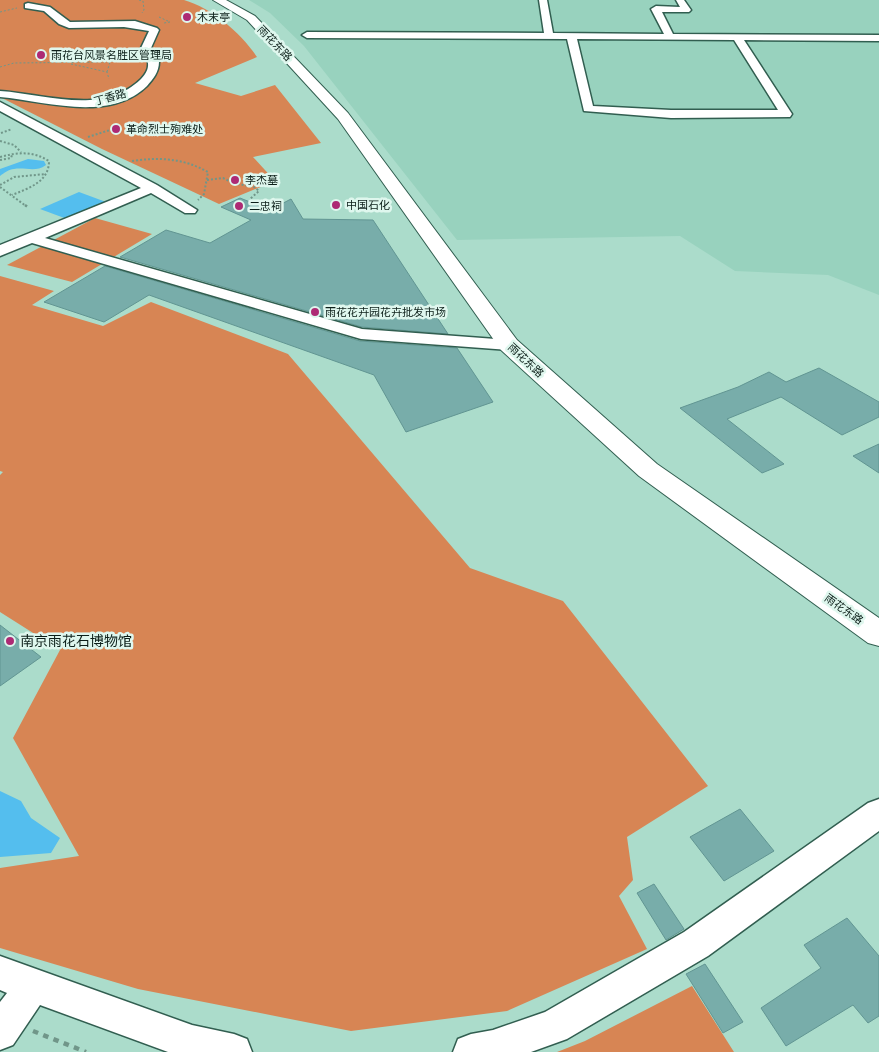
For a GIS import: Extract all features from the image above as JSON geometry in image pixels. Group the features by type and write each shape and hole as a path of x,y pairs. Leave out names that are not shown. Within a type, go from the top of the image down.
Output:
{"main road":[{"name":"雨花东路","path":"218,0 251,18 343,116 509,345 648,470 879,634"}],"street":[{"path":"543,0 550,36"},
{"path":"670,37 656,10 686,10 680,0"},
{"name":"丁香路","path":"0,94 76,104 98,102 118,98 133,90 145,82 153,71 153,57 146,48 154,30 128,25 66,25 46,8 28,6"},
{"path":"307,36 879,38"},
{"path":"571,37 588,108 671,114 786,114 737,37"},
{"path":"0,106 187,208"},
{"path":"0,251 152,188"},
{"path":"30,238 361,334 509,345"},
{"path":"471,1052 493,1048 554,1026 696,944 879,813"},
{"path":"0,973 192,1043 234,1052"},
{"path":"4,1026 33,985"}],"path":[{"path":"139,0 143,1 144,5 141,16"},
{"path":"0,67 14,63 110,62 146,48"},
{"path":"109,79 107,72 110,62"},
{"path":"65,63 107,72"},
{"path":"88,137 110,130"},
{"path":"0,132 3,136 0,141 14,144 21,152"},
{"path":"0,158 21,152 43,157 49,161 50,166 46,174 32,186 12,195"},
{"path":"0,158 11,158 12,154"},
{"path":"115,168 129,162 166,157 196,164 208,172 207,180 204,194 187,208"},
{"path":"29,208 0,186 14,177 46,174"},
{"path":"207,180 223,178 233,183 254,187 259,191 250,199"},
{"path":"4,1026 86,1052"}],"shaded area":[{"path":"0,0 184,0 195,4 225,22 243,39 257,57 195,83 241,96 275,85 321,143 253,157 275,181 219,204 102,149 0,97"},
{"path":"249,0 879,0 879,295 828,275 735,271 680,236 457,240 304,46 270,13"},
{"path":"95,218 152,234 72,282 7,265"},
{"path":"0,276 54,291 32,305 103,326 151,302 288,354 470,568 563,601 708,786 627,837 633,880 619,896 647,949 507,1011 351,1031 138,989 0,948 0,868 79,856 13,738 60,650 0,612 0,475 3,472 0,471"},
{"path":"692,986 734,1052 557,1052 585,1041"}],"water":[{"path":"28,159 44,161 46,165 38,169 12,169 0,176 0,169"},
{"path":"79,192 106,202 67,219 40,209"},
{"path":"0,791 21,801 31,818 60,838 51,853 0,857"}],"building":[{"path":"240,198 270,210 291,199 303,219 373,220 448,334 362,327 120,257 166,230 210,243 251,220 221,207"},
{"path":"105,266 360,341 457,348 493,402 406,432 374,375 149,295 104,322 44,302"},
{"path":"819,368 879,402 879,417 842,435 781,397 727,419 784,464 762,473 680,408 738,387 769,372 786,382"},
{"path":"879,444 879,473 853,456"},
{"name":"南京雨花石博物馆","path":"0,625 41,657 0,686"},
{"path":"740,809 774,851 724,881 690,837"},
{"path":"654,884 684,929 666,940 637,893"},
{"path":"847,918 879,956 879,1016 868,1023 853,1005 786,1046 761,1008 821,968 804,945"},
{"path":"705,964 743,1022 723,1033 686,974"}],"place":[{"name":"木末亭","path":"187,17"},
{"name":"雨花台风景名胜区管理局","path":"41,55"},
{"name":"革命烈士殉难处","path":"116,129"},
{"name":"李杰墓","path":"235,180"},
{"name":"中国石化","path":"336,205"},
{"name":"二忠祠","path":"239,206"},
{"name":"雨花花卉园花卉批发市场","path":"315,312"},
{"name":"南京雨花石博物馆","path":"10,641"}]}
